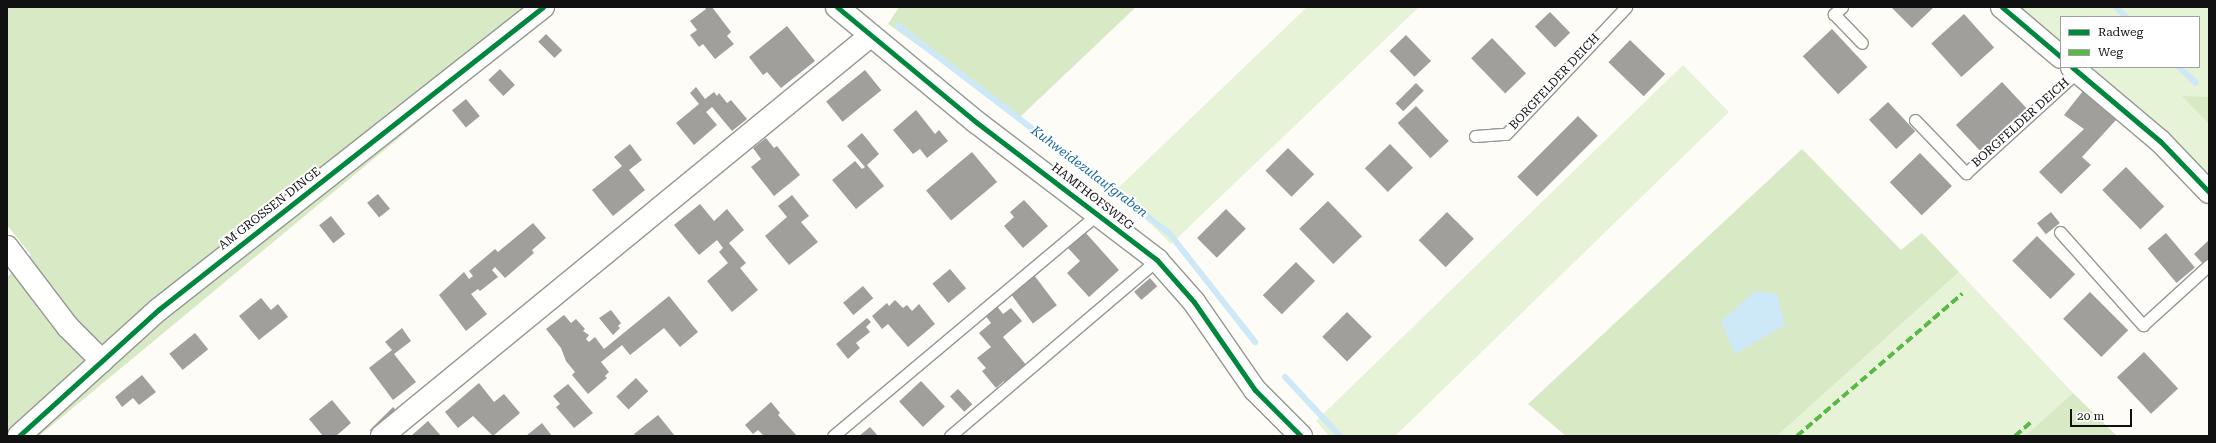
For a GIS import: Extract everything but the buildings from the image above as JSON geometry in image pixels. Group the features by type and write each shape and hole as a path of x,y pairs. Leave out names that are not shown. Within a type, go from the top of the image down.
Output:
{"street":[{"name":"AM GROSSEN DINGE","path":"19,436 158,310 542,7"},
{"name":"HAMFHOFSWEG","path":"837,7 870,36 976,122 1098,214 1156,260 1194,302 1255,390 1301,436"},
{"path":"2002,7 2060,56"},
{"path":"382,436 870,36"},
{"name":"BORGFELDER DEICH","path":"2075,69 2161,142 2209,192"},
{"path":"7,247 68,327 102,361"}],"lane":[{"name":"BORGFELDER DEICH","path":"1475,136 1506,134 1626,7"},
{"path":"1842,7 1834,14 1862,43"},
{"name":"BORGFELDER DEICH","path":"1915,120 1966,173 2075,69"},
{"path":"833,436 1098,214"},
{"path":"2060,232 2143,325 2209,265"},
{"path":"950,436 1156,260"}],"green space":[{"path":"7,7 557,7 39,436 7,436 7,277 31,255 7,225"},
{"path":"899,7 1136,7 1020,117 888,24"},
{"path":"1307,7 1419,7 1171,244 1116,190"},
{"path":"2019,7 2209,7 2209,173 2093,68 2200,68 2200,16 2060,16 2060,40"},
{"path":"1683,65 1729,112 1395,436 1329,436 1316,421"},
{"path":"2182,96 2209,97 2209,124"},
{"path":"1802,149 1901,250 1922,233 1959,272 1777,436 1566,436 1528,404"},
{"path":"1959,272 2073,393 2026,436 1777,436"},
{"path":"2073,393 2117,436 2025,436"}],"water":[{"path":"1755,291 1777,294 1785,325 1735,354 1721,321"}],"waterway":[{"path":"2116,7 2125,16"},
{"name":"Kuhweidezulaufgraben","path":"898,26 1169,233 1255,342"},
{"path":"2180,68 2196,83"},
{"name":"Kuhweidezulaufgraben","path":"1285,377 1340,436"}],"marked path":[{"path":"1797,436 1962,294"},
{"path":"2015,436 2031,422"}],"cycle path":[{"path":"19,436 158,310 543,7"},
{"path":"837,7 976,122 1157,260 1194,302 1255,390 1301,436"},
{"path":"2002,7 2060,56"},
{"path":"2073,68 2161,142 2209,192"}]}
